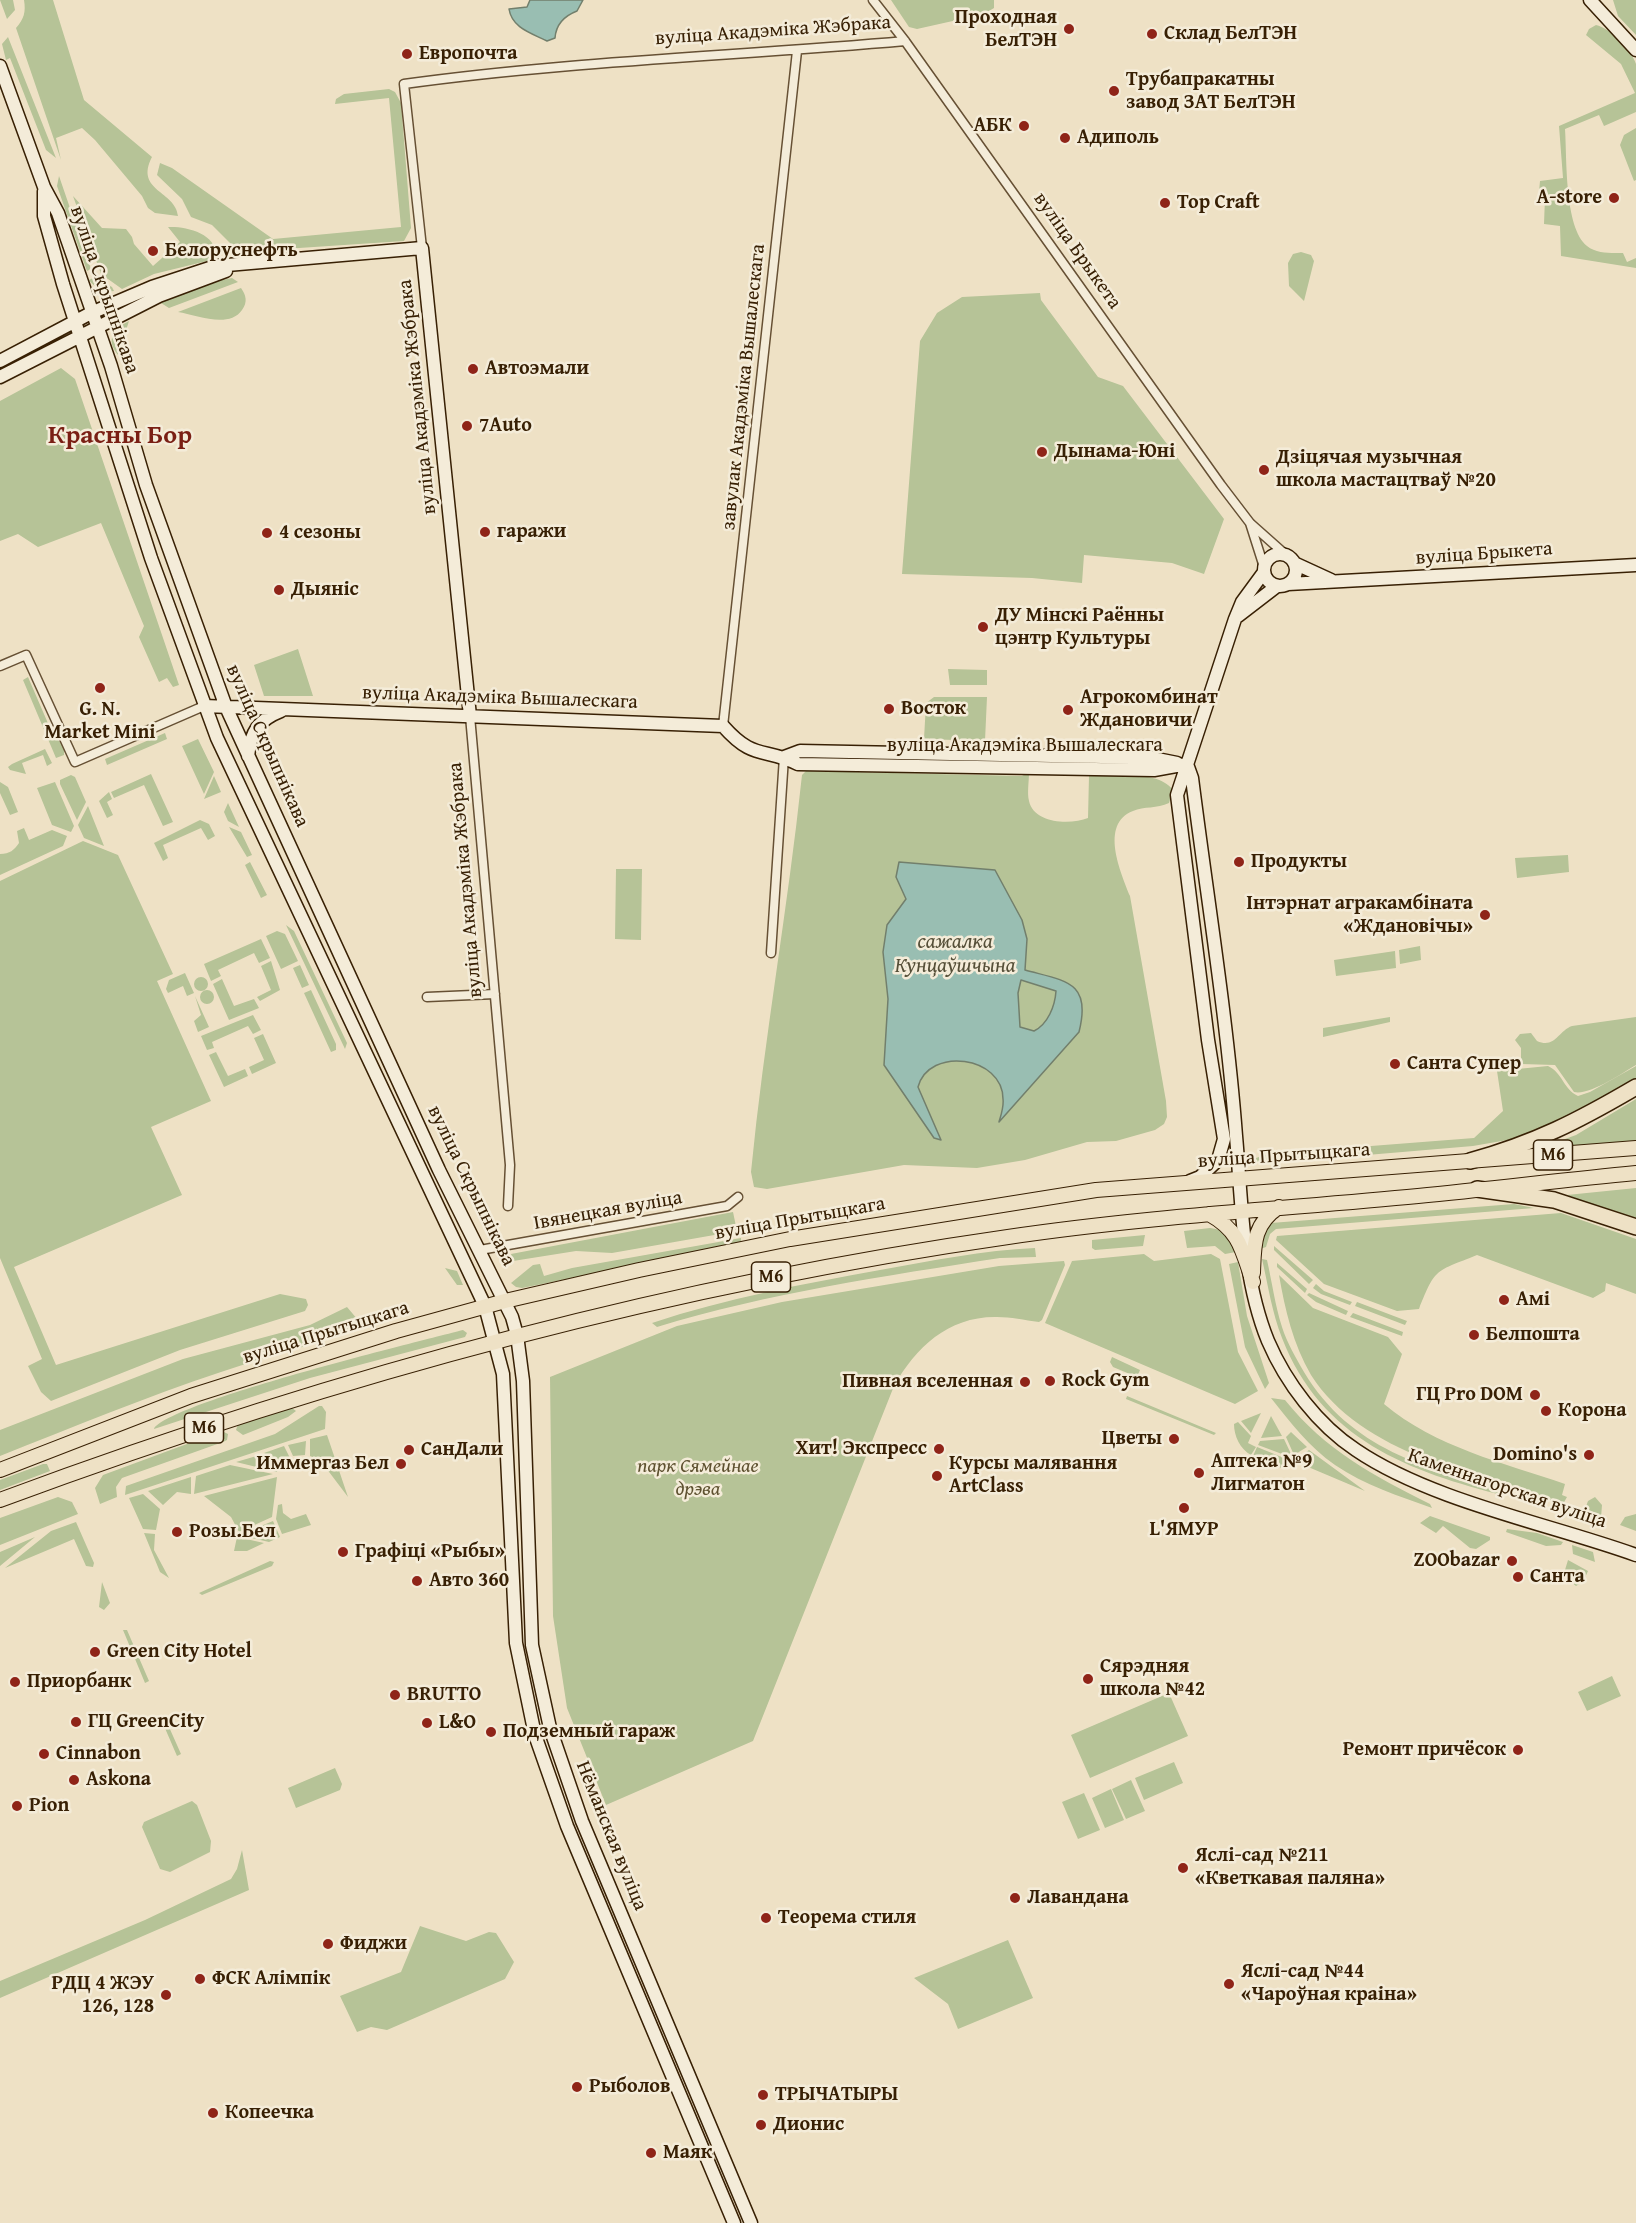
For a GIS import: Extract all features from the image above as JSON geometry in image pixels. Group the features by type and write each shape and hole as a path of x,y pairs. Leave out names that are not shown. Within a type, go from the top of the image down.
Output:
{"highway":[{"path":"1470,1161 1533,1142 1568,1126 1636,1087"},
{"path":"1477,1189 1554,1200 1636,1227"}],"main road":[{"path":"1592,2 1636,50"},
{"name":"вуліца Скрыпнікава","path":"0,66 44,187 58,213 146,485 226,707 440,1170 505,1300"},
{"name":"вуліца Скрыпнікава","path":"44,187 44,216 80,335 151,558 204,706 296,911 366,1051 485,1306"},
{"path":"0,361 91,313 185,275 224,265 422,248"},
{"name":"вуліца Акадэміка Жэбрака","path":"422,248 470,716"},
{"path":"0,377 96,326 159,296 225,272 232,266"},
{"path":"1184,1183 1200,1178 1210,1170 1223,1149 1177,795 1234,619 1242,602 1275,555 1290,559 1295,575 1234,619"},
{"name":"вуліца Брыкета","path":"1290,559 1335,582"},
{"name":"вуліца Брыкета","path":"1282,585 1636,565"},
{"path":"1264,570 1268,581 1282,585"},
{"name":"вуліца Акадэміка Вышалескага","path":"204,706 723,726 737,742 749,750 763,755 784,757 798,765 1154,770 1187,764"},
{"path":"248,757 250,738 257,726 268,717 287,709"},
{"path":"1187,764 1192,778 1225,1038 1240,1180"},
{"path":"1189,890 1206,888"},
{"path":"1208,1040 1225,1038"},
{"name":"вуліца Прытыцкага","path":"0,1470 191,1396 344,1346 505,1300 639,1269 790,1239 1061,1195 1184,1183 1636,1148"},
{"name":"М6","path":"0,1500 222,1422 496,1341 757,1280 956,1245 1113,1222 1636,1173"},
{"name":"Каменнагорская вуліца","path":"1240,1180 1241,1210 1253,1282 1268,1341 1288,1378 1314,1413 1356,1450 1408,1477 1442,1491 1636,1555"},
{"path":"1253,1282 1256,1235 1262,1221 1279,1207"},
{"path":"1209,1214 1221,1221 1237,1238 1253,1282"},
{"name":"Нёманская вуліца","path":"505,1300 517,1335 523,1381 532,1645 550,1728 582,1821 751,2223"},
{"name":"Нёманская вуліца","path":"485,1306 503,1374 516,1643 535,1735 571,1836 734,2223"}],"street":[{"name":"вуліца Брыкета","path":"873,0 905,41 1123,350 1250,523 1290,559"},
{"name":"вуліца Акадэміка Жэбрака","path":"422,248 404,84 593,63 797,51 905,41"},
{"name":"завулак Акадэміка Вышалескага","path":"723,726 797,51"},
{"name":"вуліца Брыкета","path":"1250,523 1264,570"},
{"path":"0,666 26,655 75,762 204,706"},
{"name":"вуліца Акадэміка Жэбрака","path":"470,716 510,1165 508,1206"},
{"path":"771,953 784,757"},
{"path":"427,997 495,994"},
{"name":"Івянецкая вуліца","path":"480,1250 727,1206 738,1197"}],"green space":[{"path":"0,0 13,0 15,10 7,19"},
{"path":"24,0 53,0 84,100 152,157 148,177 157,190 171,201 178,216 155,213 148,208 142,196 95,140 82,128 56,138 61,160 16,28 24,15"},
{"path":"891,0 994,0 994,8 984,14 917,29 909,27"},
{"path":"1613,0 1636,0 1636,35 1618,16"},
{"path":"1596,25 1602,27 1625,46 1636,64 1636,112 1604,126 1599,115 1565,129 1570,208 1574,224 1587,246 1600,252 1623,253 1627,262 1636,258 1636,268 1561,256 1560,226 1544,224 1545,197 1539,192 1540,181 1563,178 1559,126 1635,93 1621,64 1586,35 1589,29"},
{"path":"8,37 56,158 46,150 10,58 6,60 2,44"},
{"path":"389,89 395,92 401,103 411,228 404,241 239,252 212,225 191,217 182,199 157,175 160,163 172,168 273,239 401,227 389,98 335,104 336,99 344,94"},
{"path":"1636,128 1636,180 1634,181 1620,145 1624,135"},
{"path":"59,176 91,269 87,271 57,186"},
{"path":"73,196 102,228 126,229 134,244 153,266 180,242 168,227 183,228 206,236 215,248 216,256 211,260 154,274 122,289 101,274"},
{"path":"1301,252 1311,255 1314,261 1304,301 1289,286 1288,263 1293,254"},
{"path":"95,277 112,287 114,291 94,286 89,280"},
{"path":"232,278 238,282 169,308 161,303 161,300 203,284"},
{"path":"241,288 245,296 245,304 236,316 229,319 212,319 178,312"},
{"name":"Дынама-Юні","path":"1040,293 1041,300 1098,377 1123,386 1224,519 1204,574 1172,563 1084,555 1082,583 1032,578 902,574 920,341 937,313 962,297"},
{"path":"129,321 118,355 112,344 113,335 119,327"},
{"path":"61,368 75,379 179,685 173,687 167,678 159,682 139,637 144,626 101,523 38,547 18,534 0,541 0,401"},
{"path":"298,649 313,696 264,696 254,665"},
{"path":"948,669 987,670 987,685 950,685"},
{"path":"28,677 50,728 64,748 64,755 56,758 23,680"},
{"path":"934,697 987,697 985,741 924,739 926,703"},
{"path":"165,733 167,739 107,765 105,759"},
{"path":"198,739 214,772 204,794 182,746"},
{"path":"45,749 52,763 47,766 43,755 22,763 26,774 10,770 8,767 12,764"},
{"path":"806,771 1022,776 1029,772 1028,798 1032,809 1045,818 1063,822 1088,818 1089,776 1146,777 1166,783 1173,790 1169,803 1137,809 1123,817 1117,827 1115,838 1118,862 1130,896 1166,1101 1167,1117 1164,1124 1155,1130 1116,1141 1087,1142 1025,1160 977,1168 904,1165 767,1189 754,1187 751,1172 762,1073 802,775"},
{"path":"151,774 173,822 163,826 144,785 114,798 111,792"},
{"path":"71,775 75,777 86,802 77,820 60,784 60,780"},
{"path":"214,776 221,792 204,799"},
{"path":"0,782 8,787 18,812 10,815 0,793"},
{"path":"55,782 74,826 71,832 52,825 37,788"},
{"path":"109,792 112,799 107,802 113,815 107,818 99,801"},
{"path":"228,803 239,827 228,821 224,812"},
{"path":"88,806 104,846 84,838 78,825"},
{"path":"200,820 209,824 215,836 208,840 201,828 163,845 168,858 163,861 154,843"},
{"path":"229,827 241,832 252,855 247,857"},
{"path":"24,828 29,840 52,830 67,836 63,846 0,875 0,854 15,848 19,843 17,831"},
{"path":"83,841 118,855 173,974 157,981 211,1101 151,1127 182,1195 14,1267 56,1365 280,1294 306,1299 308,1305 305,1311 180,1350 51,1401 41,1392 28,1366 42,1359 0,1258 0,881"},
{"path":"1568,855 1569,872 1517,878 1515,858"},
{"path":"250,862 267,895 261,898 245,865"},
{"path":"616,869 642,869 641,940 615,939"},
{"path":"286,925 294,931 347,1043 345,1049"},
{"path":"277,931 285,934 298,961 281,969 266,936"},
{"path":"261,939 270,958 259,963 254,953 218,970 221,976 211,981 204,964"},
{"path":"1420,946 1421,960 1400,964 1399,950"},
{"path":"1395,951 1396,968 1336,976 1334,960"},
{"path":"271,961 280,990 260,1001 257,997 271,990 261,966"},
{"path":"300,965 309,985 302,988 293,968"},
{"path":"185,973 194,993 187,996 183,986 168,993 166,989 169,980"},
{"path":"198,977 204,977 208,984 204,991 198,991 194,987 194,981"},
{"path":"222,979 234,1006 254,999 259,1008 229,1020 213,984"},
{"path":"204,990 210,990 214,997 210,1004 204,1004 200,1000 200,994"},
{"path":"311,990 336,1044 336,1050 331,1052 304,993"},
{"path":"195,996 209,1027 198,1032 194,1021 201,1015"},
{"path":"253,1015 261,1030 253,1034 248,1026 212,1042 214,1048 207,1050 201,1036"},
{"path":"1390,1017 1390,1022 1323,1037 1323,1028"},
{"path":"1636,1017 1636,1065 1588,1091 1574,1092 1555,1065 1521,1064 1521,1048 1515,1040 1520,1034 1531,1033 1537,1041 1548,1043 1572,1026"},
{"path":"263,1034 276,1063 252,1074 249,1067 264,1060 254,1038"},
{"path":"216,1052 228,1076 245,1069 248,1076 224,1087 209,1055"},
{"path":"1548,1066 1578,1096 1590,1092 1636,1066 1636,1080 1536,1135 1473,1146 1261,1164 1253,1159 1268,1154 1474,1138 1503,1111 1497,1071"},
{"path":"1636,1099 1636,1141 1532,1151 1576,1135"},
{"path":"1636,1188 1636,1222 1567,1195"},
{"path":"1514,1204 1534,1208 1276,1229 1270,1234 1266,1247 1260,1249 1265,1227 1271,1223"},
{"path":"733,1212 737,1231 612,1253 576,1251 513,1261 511,1254"},
{"path":"1561,1213 1636,1239 1636,1294 1606,1283 1605,1291 1593,1298 1477,1255 1439,1272 1429,1285 1419,1309 1397,1311 1324,1284 1276,1240 1277,1236"},
{"path":"1210,1228 1224,1233 1236,1252 1225,1254 1215,1246 1187,1248 1184,1231"},
{"path":"1145,1235 1143,1246 1095,1250 1092,1248 1092,1240"},
{"path":"741,1238 741,1244 522,1288 511,1283 533,1265 540,1264 544,1276 572,1268"},
{"path":"1274,1246 1313,1280 1309,1284 1274,1250"},
{"path":"1035,1248 1036,1257 1000,1258 870,1279 741,1304 657,1327 652,1323 765,1292 957,1256"},
{"path":"1144,1254 1154,1261 1211,1254 1220,1259 1238,1352 1258,1391 1235,1404 1045,1323 1072,1261"},
{"path":"1262,1259 1267,1260 1275,1302 1284,1333 1292,1350 1323,1399 1344,1420 1367,1438 1392,1452 1447,1474 1507,1492 1506,1496 1436,1475 1403,1462 1372,1446 1344,1426 1320,1402 1299,1373 1282,1338"},
{"name":"парк Сямейнае дрэва","path":"1064,1261 1065,1265 1042,1320 1039,1322 997,1317 964,1322 936,1336 903,1372 894,1386 753,1741 606,1805 567,1708 553,1616 550,1377 677,1326 782,1302 999,1266"},
{"path":"1238,1262 1247,1316 1269,1383 1265,1389 1245,1347 1229,1264"},
{"path":"1277,1263 1307,1289 1305,1293 1277,1267"},
{"path":"445,1268 457,1271 463,1285 457,1285"},
{"path":"1279,1275 1313,1308 1388,1337 1402,1354 1384,1404 1425,1432 1448,1443 1565,1484 1562,1495 1567,1497 1563,1504 1425,1459 1360,1425 1333,1402 1311,1375 1290,1326"},
{"path":"1316,1284 1324,1291 1352,1302 1350,1305 1321,1294 1313,1288"},
{"path":"1309,1293 1348,1311 1346,1315 1316,1302 1307,1295"},
{"path":"1357,1302 1407,1321 1405,1325 1355,1306"},
{"path":"347,1307 358,1320 373,1322 165,1392 0,1456 0,1430 183,1359 310,1325"},
{"path":"1353,1313 1403,1332 1402,1336 1350,1317"},
{"path":"463,1330 467,1333 465,1337 310,1378 154,1429 170,1417 247,1389 349,1359"},
{"path":"1112,1357 1140,1370 1137,1377 1113,1367 1110,1362"},
{"path":"1127,1396 1216,1433 1214,1435 1126,1399"},
{"path":"1271,1398 1285,1400 1300,1418 1351,1460 1430,1504 1432,1508 1370,1484 1335,1465 1308,1442"},
{"path":"322,1406 326,1412 325,1429 125,1495 126,1486 275,1434"},
{"path":"292,1408 296,1411 288,1417 243,1435 236,1430 238,1424"},
{"path":"1261,1413 1251,1433 1241,1421"},
{"path":"1271,1416 1282,1436 1261,1438"},
{"path":"1238,1422 1251,1436 1248,1443 1256,1447 1251,1455 1236,1438 1234,1424"},
{"path":"222,1431 228,1434 227,1440 223,1442 122,1478 116,1487 117,1497 100,1504 95,1488 103,1475"},
{"path":"1291,1432 1307,1447 1294,1455 1286,1437"},
{"path":"327,1435 348,1497 320,1460 310,1456 310,1439"},
{"path":"1284,1439 1292,1456 1290,1457 1258,1445 1260,1441"},
{"path":"306,1441 305,1455 293,1456 288,1445"},
{"path":"284,1446 290,1458 281,1465 264,1453"},
{"path":"1257,1447 1289,1460 1284,1469 1253,1456"},
{"path":"1309,1450 1365,1491 1294,1461"},
{"path":"260,1455 279,1467 277,1472 236,1462"},
{"path":"47,1464 50,1471 0,1490 0,1480"},
{"path":"230,1465 273,1474 194,1494 196,1476"},
{"path":"191,1477 191,1494 177,1492 163,1505 148,1491"},
{"path":"277,1477 272,1517 239,1532 231,1517 204,1496"},
{"path":"143,1494 160,1509 156,1530 143,1529 129,1498"},
{"path":"58,1497 72,1502 78,1514 0,1545 0,1518"},
{"path":"1595,1497 1602,1505 1601,1518 1584,1512 1588,1501"},
{"path":"282,1504 283,1513 291,1519 306,1514 311,1525 282,1534 276,1519 278,1505"},
{"path":"1636,1514 1636,1531 1620,1525 1625,1517"},
{"path":"1430,1516 1490,1537 1490,1540 1476,1549 1470,1548 1443,1526 1436,1533 1420,1523"},
{"path":"273,1521 280,1537 269,1542 239,1535"},
{"path":"76,1522 94,1563 93,1567 86,1566 74,1539 5,1568 51,1531"},
{"path":"1507,1529 1537,1533 1563,1542 1561,1545 1546,1546 1506,1532"},
{"path":"144,1533 155,1534 154,1550 169,1578 160,1572"},
{"path":"35,1537 0,1566 0,1552"},
{"path":"237,1537 264,1543 247,1551 234,1551"},
{"path":"1572,1545 1593,1552 1595,1562 1573,1554"},
{"path":"1568,1560 1588,1571 1583,1582 1576,1586 1570,1581 1565,1570"},
{"path":"270,1561 274,1562 272,1566 202,1595 199,1593"},
{"path":"102,1582 110,1603 104,1610 99,1607"},
{"path":"123,1630 127,1630 149,1681 145,1683"},
{"path":"1612,1676 1621,1696 1587,1711 1578,1692"},
{"path":"1169,1693 1188,1736 1090,1778 1071,1735"},
{"path":"165,1718 181,1754 177,1756 161,1719"},
{"path":"1174,1762 1183,1783 1144,1800 1135,1778"},
{"path":"335,1768 342,1784 340,1790 296,1808 288,1788"},
{"path":"1131,1780 1145,1811 1126,1819 1112,1789"},
{"path":"1111,1789 1124,1820 1105,1828 1092,1798"},
{"path":"1084,1793 1100,1830 1078,1839 1062,1802"},
{"path":"192,1801 197,1805 211,1841 210,1852 170,1872 160,1869 142,1827 144,1822"},
{"path":"242,1850 249,1890 0,1998 0,1981 145,1920 231,1879 237,1869"},
{"path":"420,1926 466,1941 489,1932 496,1933 514,1962 505,1979 387,2030 371,2027 357,2032 340,1996 401,1972"},
{"path":"1008,1940 1033,1998 958,2029 948,2004 914,1978"}],"water":[{"path":"530,0 583,0 577,11 562,21 555,38 547,41 523,29 511,16 509,9 527,7"},
{"name":"сажалка Кунцаўшчына","path":"899,862 995,870 1022,920 1027,939 1025,970 1052,977 1072,986 1082,1002 1079,1032 999,1122 1003,1108 1000,1084 991,1073 979,1065 950,1061 936,1066 925,1074 918,1087 941,1140 934,1138 884,1065 888,999 883,952 887,925 906,899 896,877","holes":["1021,980 1056,991 1054,1003 1043,1024 1034,1031 1020,1027 1018,993"]}],"place":[{"name":"Проходная БелТЭН","path":"1069,29"},
{"name":"Склад БелТЭН","path":"1152,34"},
{"name":"Европочта","path":"407,54"},
{"name":"Трубапракатны завод ЗАТ БелТЭН","path":"1114,91"},
{"name":"АБК","path":"1024,126"},
{"name":"Адиполь","path":"1065,138"},
{"name":"А-store","path":"1614,198"},
{"name":"Top Craft","path":"1165,203"},
{"name":"Белоруснефть","path":"153,251"},
{"name":"Автоэмали","path":"473,369"},
{"name":"7Auto","path":"467,426"},
{"name":"Дынама-Юні","path":"1042,452"},
{"name":"Дзіцячая музычная школа мастацтваў №20","path":"1264,470"},
{"name":"гаражи","path":"485,532"},
{"name":"4 сезоны","path":"267,533"},
{"name":"Дыяніс","path":"279,590"},
{"name":"ДУ Мінскі Раённы цэнтр Культуры","path":"983,627"},
{"name":"G. N. Market Mini","path":"100,688"},
{"name":"Восток","path":"889,709"},
{"name":"Агрокомбинат Ждановичи","path":"1068,710"},
{"name":"Продукты","path":"1239,862"},
{"name":"Інтэрнат агракамбіната «Ждановічы»","path":"1485,915"},
{"name":"Санта Супер","path":"1395,1064"},
{"name":"Амі","path":"1504,1300"},
{"name":"Белпошта","path":"1474,1335"},
{"name":"Rock Gym","path":"1050,1381"},
{"name":"Пивная вселенная","path":"1025,1382"},
{"name":"ГЦ Pro DOM","path":"1535,1395"},
{"name":"Корона","path":"1546,1411"},
{"name":"Цветы","path":"1174,1439"},
{"name":"Хит! Экспресс","path":"939,1449"},
{"name":"СанДали","path":"409,1450"},
{"name":"Domino's","path":"1589,1455"},
{"name":"Иммергаз Бел","path":"401,1464"},
{"name":"Аптека №9 Лигматон","path":"1199,1473"},
{"name":"Курсы малявання ArtClass","path":"937,1476"},
{"name":"L'ЯМУР","path":"1184,1508"},
{"name":"Розы.Бел","path":"177,1532"},
{"name":"Графіці «Рыбы»","path":"343,1552"},
{"name":"ZOObazar","path":"1512,1561"},
{"name":"Санта","path":"1518,1577"},
{"name":"Авто 360","path":"417,1581"},
{"name":"Green City Hotel","path":"95,1652"},
{"name":"Сярэдняя школа №42","path":"1088,1679"},
{"name":"Приорбанк","path":"15,1682"},
{"name":"BRUTTO","path":"395,1695"},
{"name":"ГЦ GreenCity","path":"76,1722"},
{"name":"L&O","path":"427,1723"},
{"name":"Подземный гараж","path":"491,1732"},
{"name":"Ремонт причёсок","path":"1518,1750"},
{"name":"Cinnabon","path":"44,1754"},
{"name":"Askona","path":"74,1780"},
{"name":"Pion","path":"17,1806"},
{"name":"Яслі-сад №211 «Кветкавая паляна»","path":"1183,1868"},
{"name":"Лавандана","path":"1015,1898"},
{"name":"Теорема стиля","path":"766,1918"},
{"name":"Фиджи","path":"328,1944"},
{"name":"ФСК Алімпік","path":"200,1979"},
{"name":"Яслі-сад №44 «Чароўная краіна»","path":"1229,1984"},
{"name":"РДЦ 4 ЖЭУ 126, 128","path":"166,1995"},
{"name":"Рыболов","path":"577,2087"},
{"name":"ТРЫЧАТЫРЫ","path":"763,2095"},
{"name":"Копеечка","path":"213,2113"},
{"name":"Дионис","path":"761,2125"},
{"name":"Маяк","path":"651,2153"}],"district":[{"name":"Красны Бор","path":"120,436"}]}
